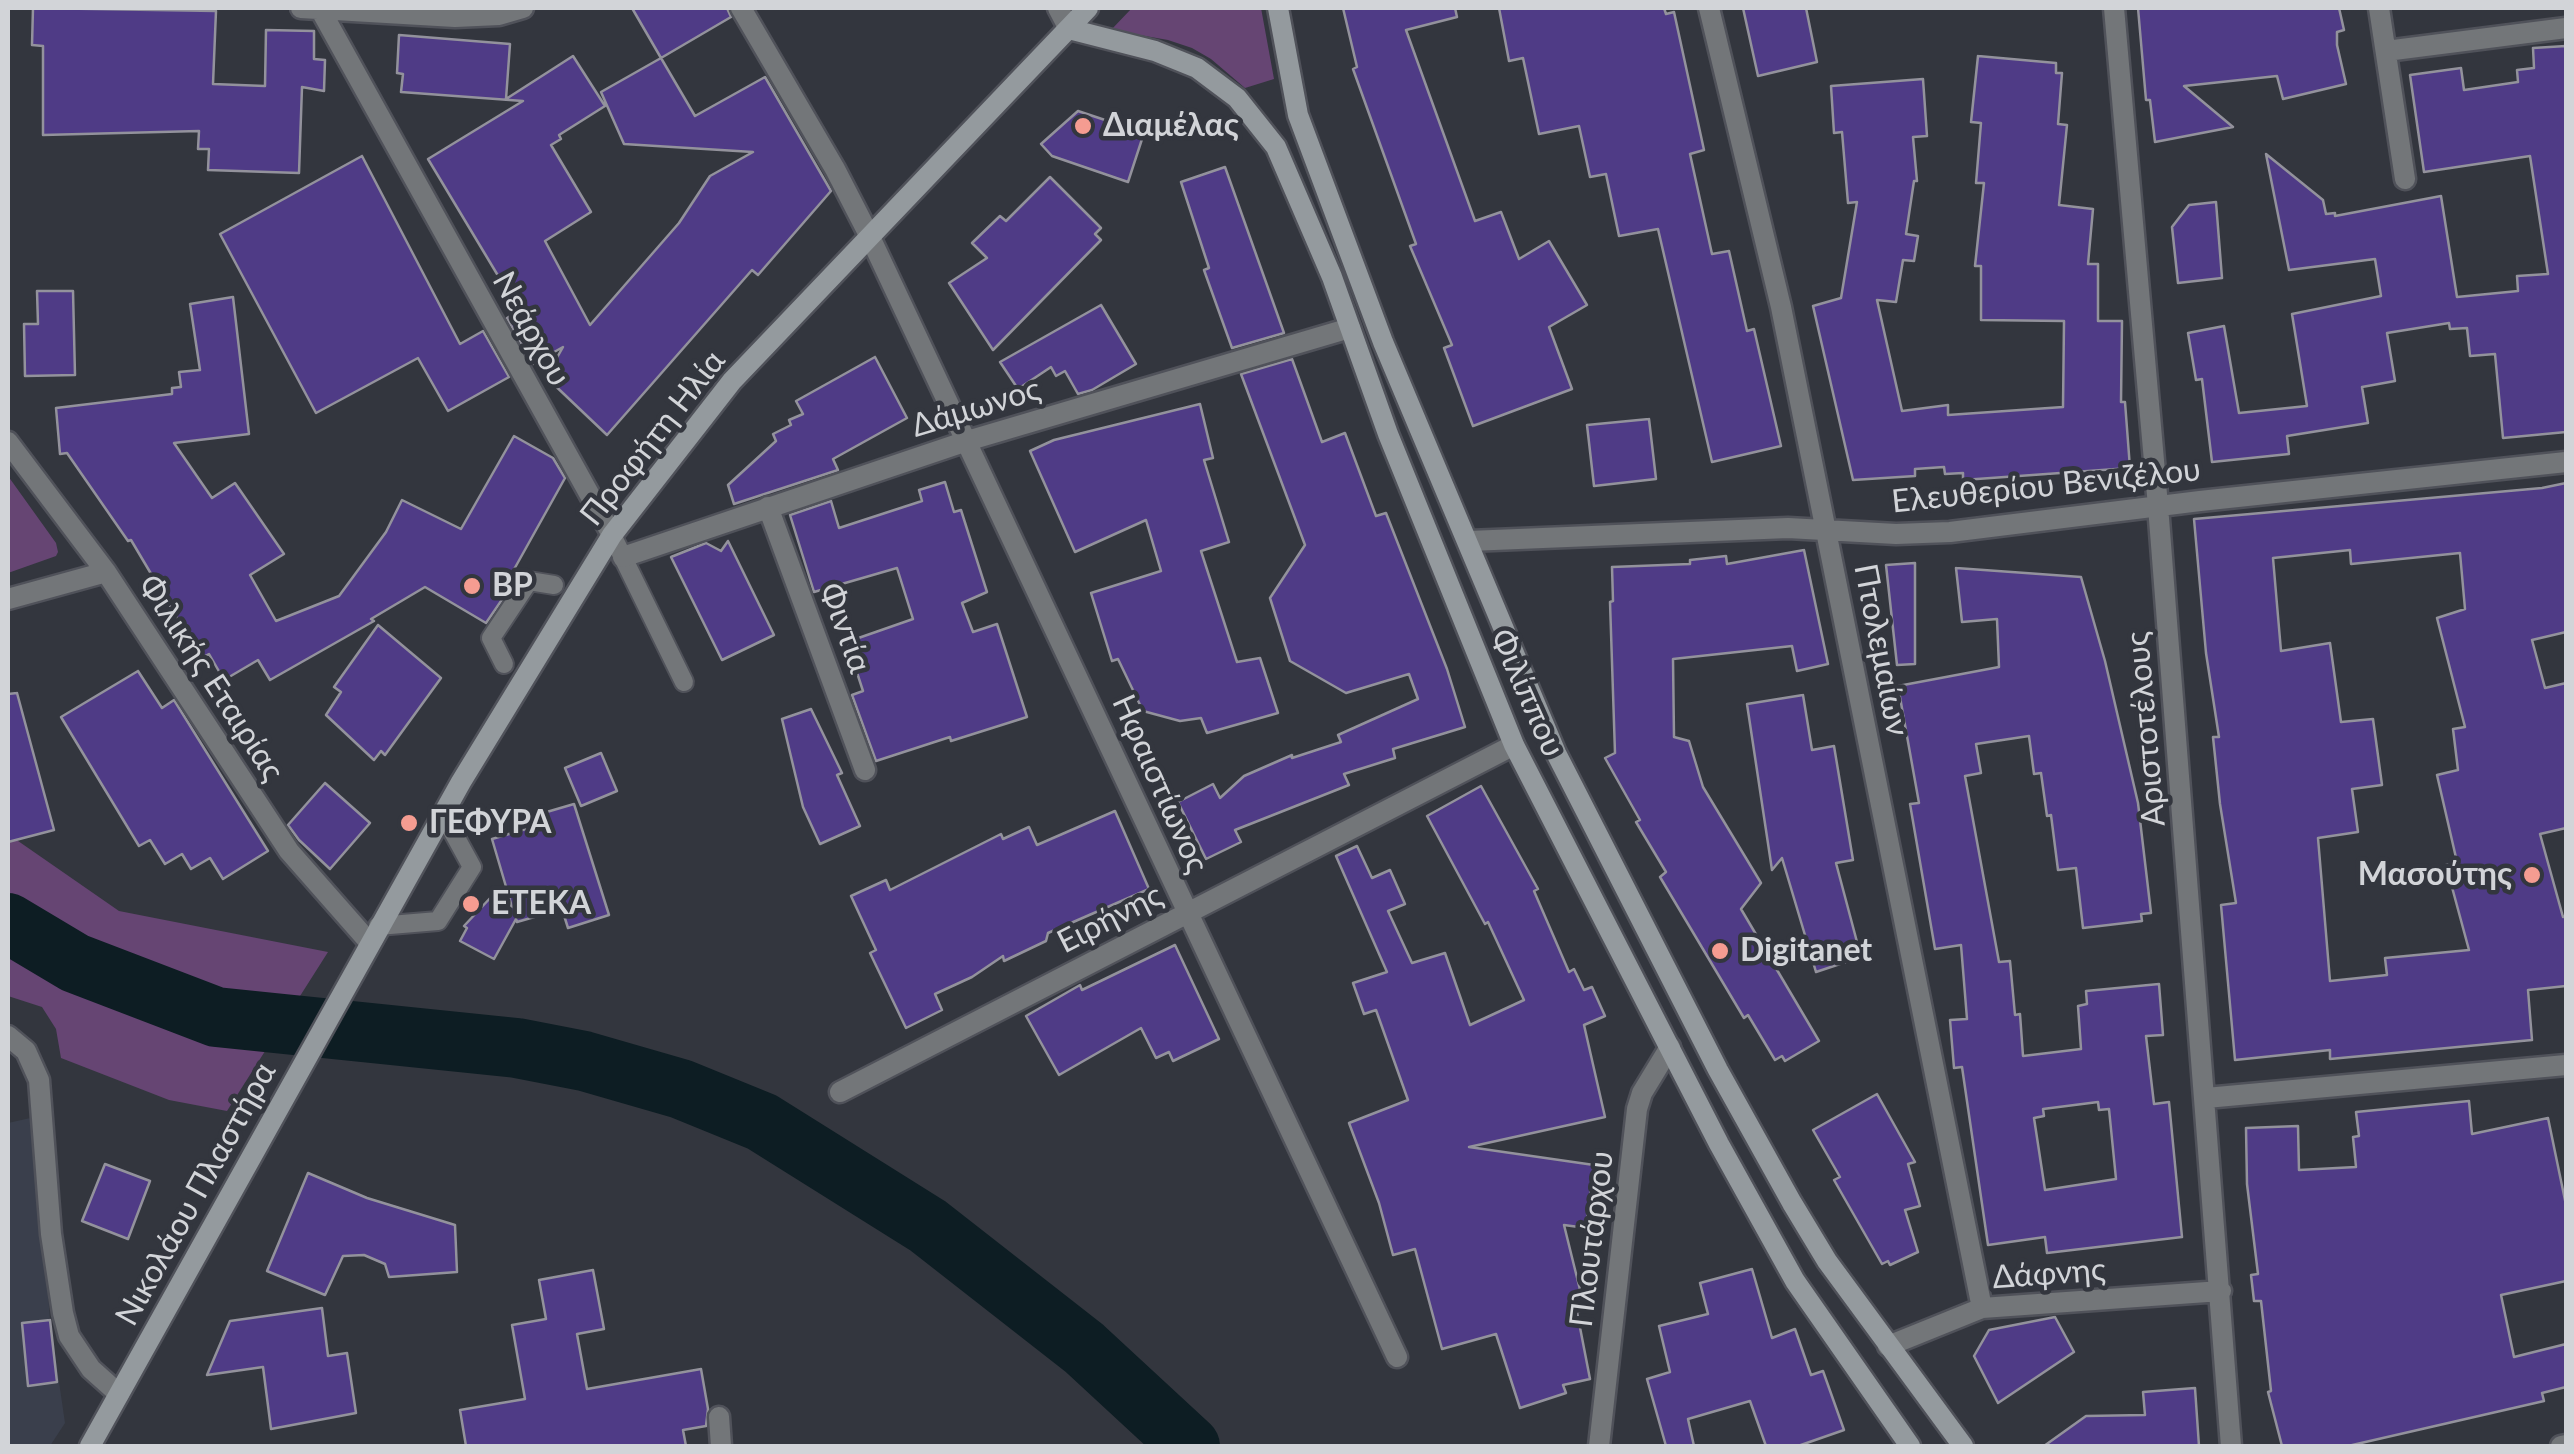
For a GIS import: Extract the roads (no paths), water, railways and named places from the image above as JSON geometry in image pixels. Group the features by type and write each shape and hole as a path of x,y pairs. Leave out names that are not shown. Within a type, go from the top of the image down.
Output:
{"street":[{"path":"311,8 482,17 523,8"},
{"name":"Νεάρχου","path":"311,8 612,535"},
{"name":"Ηφαιστίωνος","path":"741,8 836,169 870,237 1397,1356"},
{"path":"1058,8 1069,28"},
{"name":"Προφήτη Ηλία","path":"354,972 443,814 612,535 732,381 1088,8"},
{"name":"Φιλίππου","path":"1278,8 1298,115 1383,342 1556,752 1718,1070 1827,1260 1963,1446"},
{"name":"Πτολεμαίων","path":"1709,8 1781,307 1982,1308"},
{"name":"Αριστοτέλους","path":"2114,8 2158,506 2231,1446"},
{"path":"2379,8 2404,179"},
{"name":"Φιλίππου","path":"1069,28 1178,59 1219,82 1276,147 1514,746 1795,1280 1910,1446"},
{"path":"2386,51 2566,28"},
{"name":"Δάμωνος","path":"623,557 967,441 1350,328"},
{"name":"Φιλικής Εταιρίας","path":"8,442 106,572 289,851 374,934"},
{"name":"Ελευθερίου Βενιζέλου","path":"1469,541 1788,528 1950,532 2566,462"},
{"name":"Φιντία","path":"768,507 866,770"},
{"path":"8,598 106,572"},
{"name":"Ειρήνης","path":"840,1092 1514,746"},
{"name":"Νικολάου Πλαστήρα","path":"90,1446 354,972"},
{"path":"8,1036 26,1051 39,1080 62,1313 70,1336 92,1369 119,1394"},
{"name":"Πλουτάρχου","path":"1599,1446 1638,1109 1642,1093 1670,1047"},
{"path":"2206,1098 2566,1065"},
{"name":"Δάφνης","path":"1888,1346 1982,1308 2221,1291"},
{"path":"720,1418 721,1446"}],"lane":[{"name":"Νεάρχου","path":"612,535 684,682"},
{"path":"504,664 491,638 529,581 554,584"},
{"path":"374,934 438,921 472,868 443,814"}],"waterway":[{"path":"8,923 75,963 216,1017 517,1048 584,1061 681,1089 762,1122 928,1226 1084,1348 1190,1446"}],"place":[{"name":"Διαμέλας","path":"1083,126"},
{"name":"BP","path":"472,586"},
{"name":"ΓΕΦΥΡΑ","path":"409,823"},
{"name":"Μασούτης","path":"2532,875"},
{"name":"ΕΤΕΚΑ","path":"471,904"},
{"name":"Digitanet","path":"1720,951"}]}
